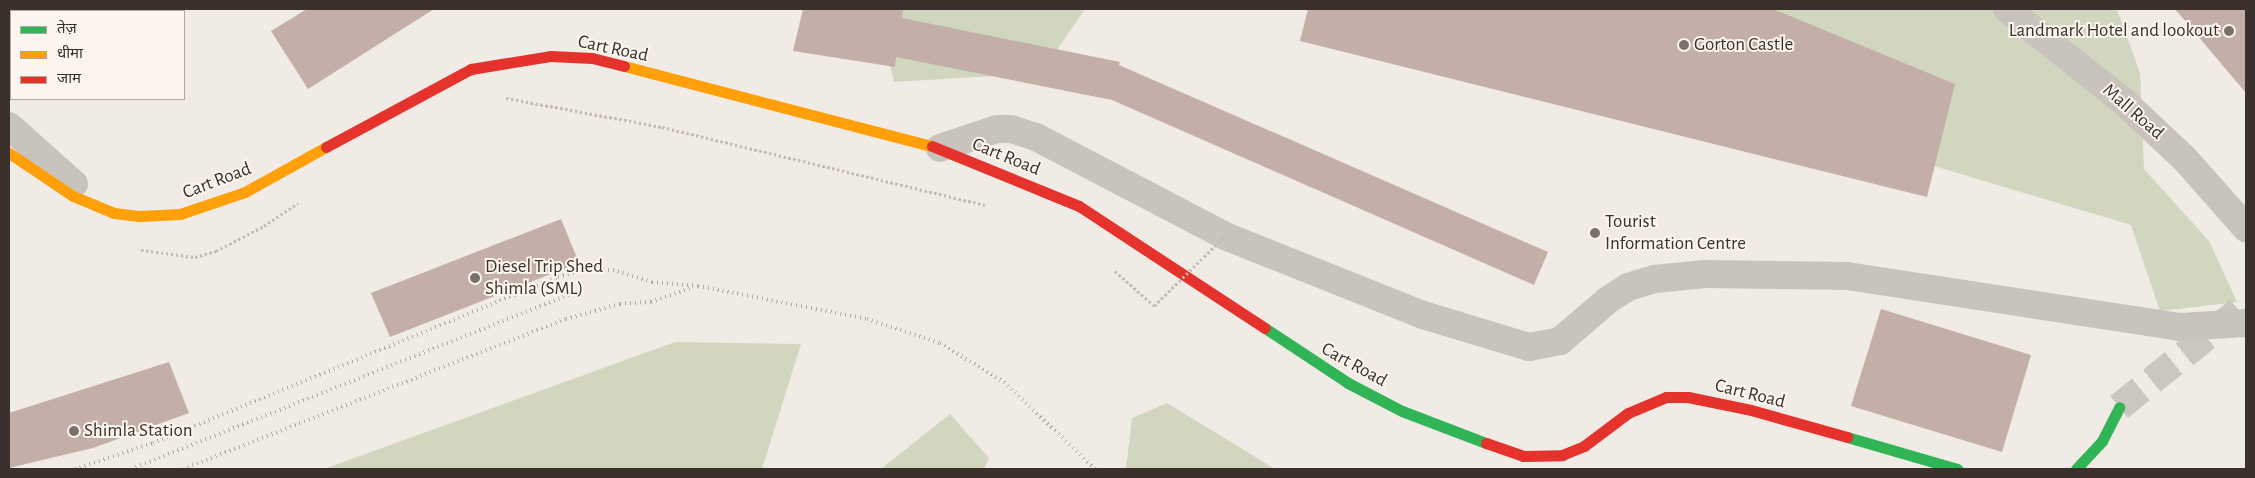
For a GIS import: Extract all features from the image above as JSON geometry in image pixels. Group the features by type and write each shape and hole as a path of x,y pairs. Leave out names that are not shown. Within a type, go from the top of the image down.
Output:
{"main road":[{"name":"Cart Road","path":"9,153 73,196 114,213 156,216 202,208 245,192 448,79 485,65 550,56 592,58 940,148 1079,206 1348,383 1402,411 1503,450 1545,458 1562,455 1584,446 1651,401 1666,396 1688,397 1751,410 1958,469"},
{"path":"2076,469 2102,441 2119,407"}],"street":[{"name":"Mall Road","path":"2006,9 2123,101 2184,158 2246,228"},
{"path":"9,126 41,157 114,213"},
{"path":"940,148 985,130 1011,129 1057,147 1225,236 1423,315 1529,347 1550,346 1560,341 1608,300 1628,287 1655,279 1705,274 1847,276 2180,327 2246,322"}],"path":[{"path":"501,97 662,127 996,208"},
{"path":"137,250 195,257 216,251 264,226 305,198"},
{"path":"1112,268 1154,306 1225,236"}],"green space":[{"path":"877,9 1085,9 1041,73 894,82"},
{"path":"1638,9 2117,9 2140,73 2144,169 2209,241 2237,302 2160,311 2131,225 1904,157 1768,20"},
{"path":"675,342 801,344 762,469 324,469"},
{"path":"1167,403 1275,469 1126,469 1132,418"},
{"path":"950,414 989,458 984,469 881,469"}],"building":[{"path":"307,9 434,9 308,89 271,31"},
{"path":"803,9 903,9 902,18 1120,62 1119,65 1548,252 1534,285 1112,100 896,57 895,67 793,51"},
{"path":"1308,9 1773,9 1955,84 1927,197 1300,41"},
{"path":"2175,9 2246,9 2246,93"},
{"name":"Diesel Trip Shed Shimla (SML)","path":"561,219 579,263 390,337 371,293"},
{"path":"1881,309 2031,355 2002,452 1851,406"},
{"name":"Shimla Station","path":"169,362 189,413 93,448 9,468 9,413"}],"tunnel":[{"path":"2119,407 2246,305"}],"railway":[{"path":"75,469 153,443 558,277 583,270 613,270 652,282 698,286 867,319 940,343 1004,382 1095,469"},
{"path":"183,469 566,319 620,304 651,302 693,287"},
{"path":"131,469 570,294"}],"traffic: fast":[{"path":"1265,328 1348,383 1402,411 1486,443"},
{"path":"2076,469 2102,441 2119,407"},
{"path":"1847,437 1957,469"}],"traffic: slow":[{"path":"624,66 932,146"},
{"path":"9,153 73,196 114,213 139,216 180,214 245,192 326,147"}],"traffic: jam":[{"path":"326,147 471,69 550,56 592,58 624,66"},
{"path":"932,146 1079,206 1265,328"},
{"path":"1486,443 1523,456 1562,455 1584,446 1628,413 1666,397 1688,397 1751,410 1847,437"}],"place":[{"name":"Landmark Hotel and lookout","path":"2229,31"},
{"name":"Gorton Castle","path":"1684,45"},
{"name":"Tourist Information Centre","path":"1595,233"},
{"name":"Diesel Trip Shed Shimla (SML)","path":"475,278"},
{"name":"Shimla Station","path":"74,431"}]}
